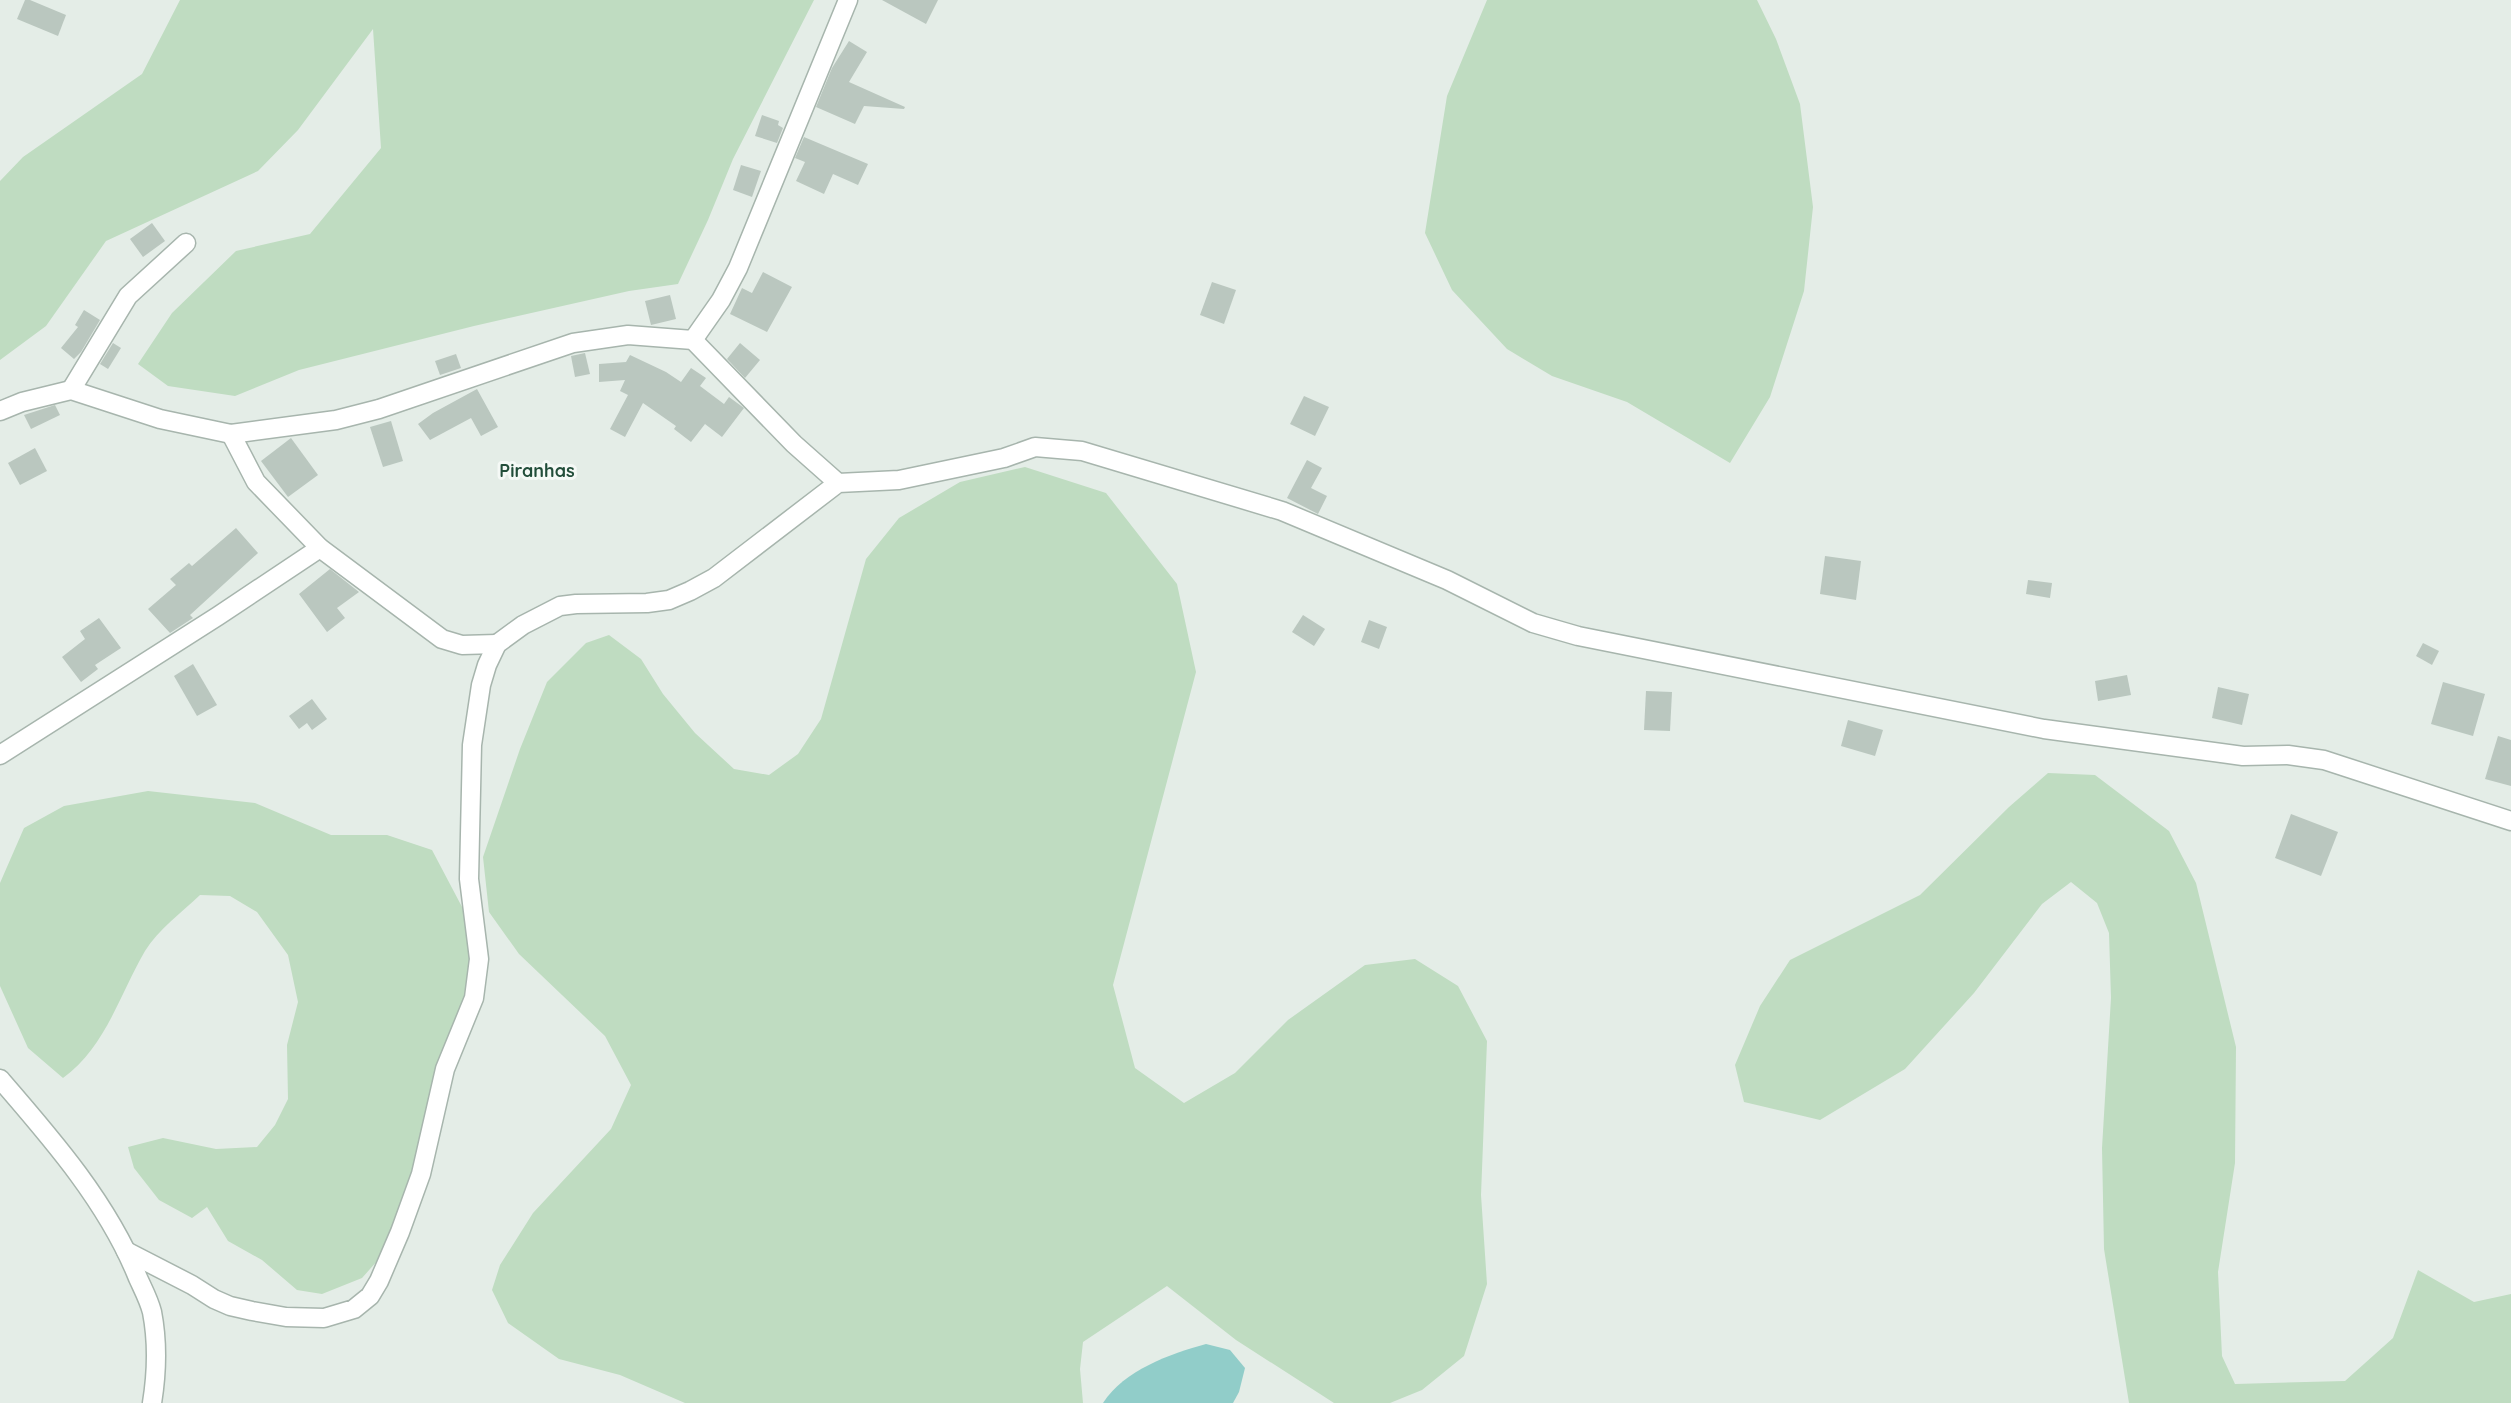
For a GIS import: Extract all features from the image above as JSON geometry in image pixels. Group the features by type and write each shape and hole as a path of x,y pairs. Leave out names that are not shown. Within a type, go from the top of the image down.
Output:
{"street":[{"path":"693,340 721,300 738,268 848,0"},
{"path":"71,390 128,296 186,243"},
{"path":"0,411 22,402 71,390 160,419 231,434 336,420 379,409 573,343 628,335 693,340 794,444 838,483"},
{"path":"231,434 256,482 320,548 442,639 462,645 497,644"},
{"path":"126,1251 214,1299 252,1311 286,1317 324,1318 354,1309 370,1296 400,1232 422,1173 446,1070 474,998 478,959 469,879 472,745 481,685 497,644 523,625 560,606 647,603 669,600 690,591 714,578 838,483 899,480 1004,458 1035,447 1082,451 1282,511 1447,580 1533,623 1578,636 2044,729 2243,756 2288,755 2324,760 2511,821"},
{"path":"0,755 320,548"},
{"path":"0,1078 93,1196 126,1251 151,1310 157,1345 157,1377 152,1403"}],"green space":[{"path":"180,0 814,0 733,159 678,284 629,291 474,326 299,370 235,396 168,386 138,364 172,313 236,251 310,234 381,148 373,29 298,130 258,171 106,241 46,326 0,360 0,181 23,157 142,74"},
{"path":"1487,0 1757,0 1776,39 1800,104 1813,207 1804,291 1770,397 1730,463 1627,402 1552,376 1507,349 1452,290 1425,233 1447,96"},
{"path":"1025,467 1106,493 1177,584 1196,672 1113,985 1135,1068 1184,1103 1235,1073 1288,1020 1365,965 1415,959 1458,986 1487,1041 1481,1195 1487,1284 1464,1356 1422,1390 1390,1403 1334,1403 1236,1340 1167,1286 1083,1342 1080,1369 1083,1403 685,1403 620,1375 559,1359 508,1323 492,1290 500,1265 533,1213 611,1129 631,1085 605,1036 519,954 489,912 483,857 520,749 547,682 586,643 609,635 641,659 663,694 695,733 734,769 769,775 798,754 821,719 866,559 899,518 960,482"},
{"path":"2048,773 2095,775 2169,831 2196,883 2236,1047 2235,1163 2218,1272 2222,1356 2235,1384 2345,1381 2393,1338 2418,1270 2474,1302 2511,1294 2511,1403 2129,1403 2104,1249 2102,1148 2111,998 2109,933 2097,903 2071,882 2042,904 1974,993 1905,1069 1820,1120 1744,1102 1735,1065 1760,1006 1790,960 1920,895 2009,807"},
{"path":"148,791 255,803 331,835 387,835 432,850 471,924 468,988 435,1071 409,1193 386,1251 362,1278 322,1294 297,1290 262,1260 228,1241 207,1207 192,1218 159,1200 134,1168 128,1147 163,1138 216,1149 257,1147 275,1125 288,1099 287,1045 298,1002 288,955 257,912 230,896 200,895 150,943 101,1036 78,1066 63,1078 28,1048 0,986 0,883 24,828 64,806"}],"water":[{"path":"1206,1344 1230,1350 1245,1368 1239,1392 1233,1403 1103,1403 1112,1391 1135,1372 1163,1358"}],"building":[{"path":"25,0 66,15 58,36 17,19"},
{"path":"882,0 938,0 926,24"},
{"path":"849,41 867,52 849,82 905,107 904,109 864,106 855,124 816,107 832,68"},
{"path":"762,115 779,121 778,125 783,128 777,143 755,136"},
{"path":"804,137 868,164 858,185 833,174 824,194 796,181 805,162 795,158"},
{"path":"741,165 761,171 752,197 733,190"},
{"path":"152,223 165,241 143,257 130,239"},
{"path":"763,272 792,287 767,332 730,314 742,288 752,293"},
{"path":"1212,282 1236,290 1224,324 1200,315"},
{"path":"670,295 676,319 651,325 645,301"},
{"path":"84,310 100,320 81,352 74,359 61,348 78,327 75,325"},
{"path":"113,343 121,348 108,369 100,364"},
{"path":"740,343 760,360 745,378 727,359"},
{"path":"585,353 590,374 575,377 571,356"},
{"path":"456,354 461,368 440,375 435,361"},
{"path":"630,355 666,372 681,382 691,368 706,378 700,386 724,404 729,397 744,408 722,437 705,424 691,442 674,429 676,426 643,403 625,437 610,429 628,395 620,391 625,380 599,382 599,364 626,362"},
{"path":"477,389 498,427 481,436 471,418 430,440 418,424 433,413"},
{"path":"1304,396 1329,407 1315,436 1290,424"},
{"path":"55,405 60,415 31,429 24,415"},
{"path":"391,421 403,461 383,467 370,427"},
{"path":"291,438 318,475 288,497 261,461"},
{"path":"35,448 47,471 20,485 8,463"},
{"path":"1307,460 1322,468 1311,488 1327,496 1318,514 1287,498"},
{"path":"236,528 258,553 190,615 193,618 170,633 148,609 176,585 170,579 189,563 192,566"},
{"path":"1825,556 1861,561 1856,600 1820,594"},
{"path":"330,569 359,592 337,608 345,618 327,632 299,594"},
{"path":"2028,580 2052,583 2050,598 2026,594"},
{"path":"1303,615 1325,629 1314,646 1292,632"},
{"path":"99,618 121,648 95,665 98,669 81,682 62,657 85,639 80,631"},
{"path":"1369,620 1387,627 1379,649 1361,642"},
{"path":"2423,643 2439,651 2432,665 2416,656"},
{"path":"193,664 217,705 197,716 174,676"},
{"path":"2127,675 2131,695 2098,701 2095,681"},
{"path":"2443,682 2485,694 2473,736 2431,724"},
{"path":"2218,687 2249,694 2242,725 2212,718"},
{"path":"1646,691 1672,692 1670,731 1644,730"},
{"path":"312,699 327,719 312,730 307,723 299,729 289,716"},
{"path":"1848,720 1883,730 1875,756 1841,746"},
{"path":"2498,736 2511,740 2511,786 2485,779"},
{"path":"2291,814 2338,832 2321,876 2275,858"}],"district":[{"name":"Piranhas","path":"537,471"}]}
